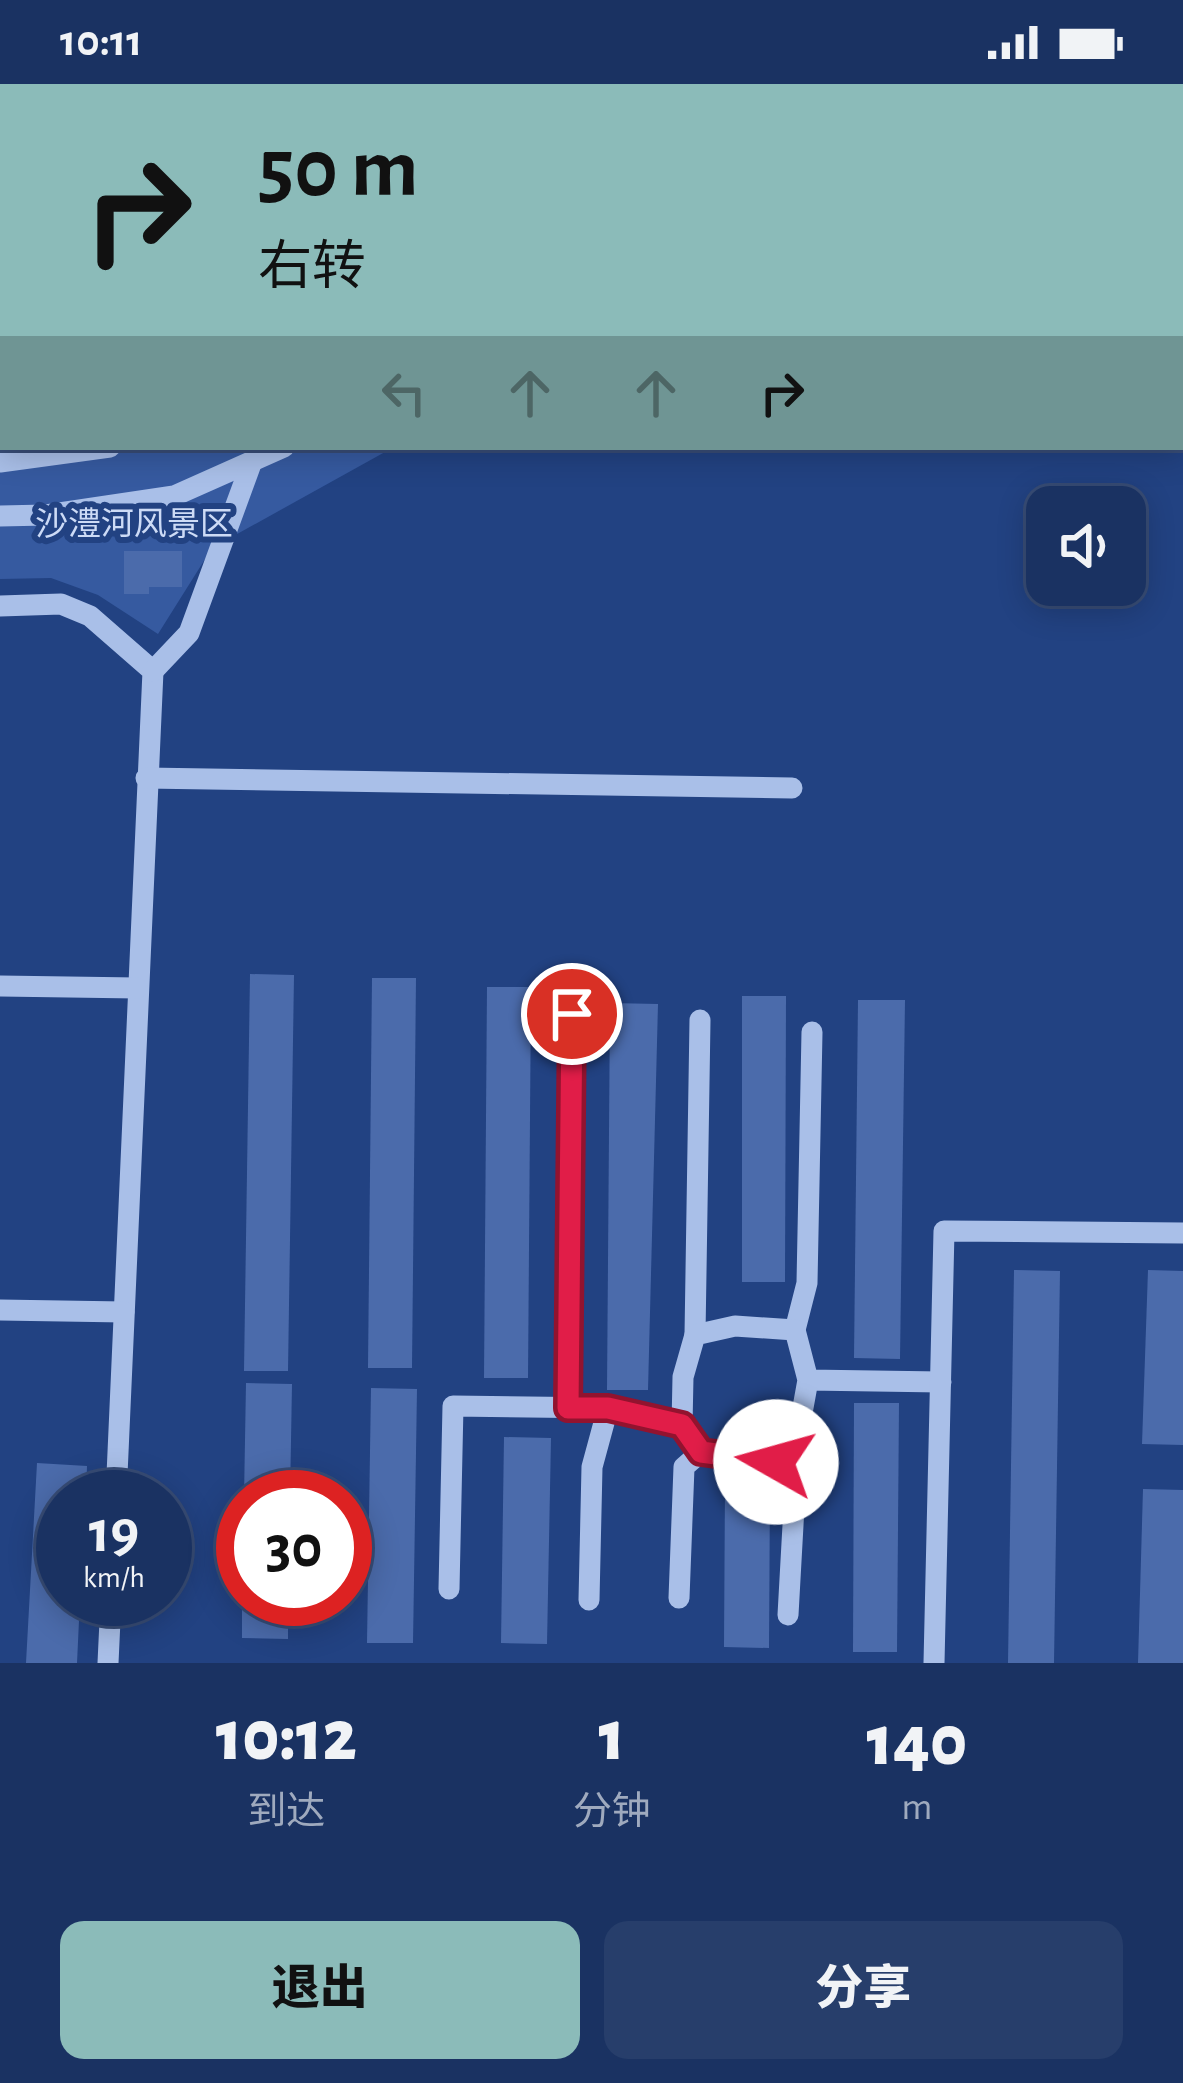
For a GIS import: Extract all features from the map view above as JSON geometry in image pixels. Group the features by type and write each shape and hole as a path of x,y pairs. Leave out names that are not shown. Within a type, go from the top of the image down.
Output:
{"street":[{"path":"0,462 88,450"},
{"path":"0,516 46,515 174,496 278,450"},
{"path":"117,1470 153,671 189,633 251,464"},
{"path":"0,606 61,604 90,616 153,671"},
{"path":"146,778 792,788"},
{"path":"0,986 137,988"},
{"path":"568,1408 572,1014"},
{"path":"700,1020 695,1335 683,1377 682,1425 701,1452 776,1462 799,1435"},
{"path":"788,1615 799,1435 808,1381 795,1330 807,1283 812,1032"},
{"path":"934,1663 944,1231 1183,1233"},
{"path":"0,1310 124,1312"},
{"path":"695,1335 735,1326 795,1330"},
{"path":"808,1381 941,1382"},
{"path":"448,1588 453,1406 608,1408 682,1425"},
{"path":"589,1600 592,1467 608,1408"},
{"path":"679,1598 684,1467 701,1452"},
{"path":"109,1663 110,1626"}],"green space":[{"name":"沙澧河风景区","path":"0,450 389,450 212,548 158,634 98,595 51,578 0,579"}],"building":[{"path":"124,551 182,551 182,587 149,587 149,594 124,594"},
{"path":"250,974 294,975 288,1371 244,1371"},
{"path":"372,978 416,978 412,1368 368,1368"},
{"path":"487,987 531,987 528,1378 484,1378"},
{"path":"742,996 786,996 785,1282 742,1282"},
{"path":"858,1000 905,1000 900,1359 854,1358"},
{"path":"610,1003 658,1004 648,1390 607,1390"},
{"path":"1014,1270 1060,1271 1054,1663 1008,1663"},
{"path":"1148,1270 1183,1271 1183,1445 1142,1444"},
{"path":"246,1383 292,1384 290,1470 244,1470"},
{"path":"371,1388 417,1389 413,1643 367,1643 367,1626 372,1626"},
{"path":"854,1403 899,1403 897,1652 853,1652"},
{"path":"504,1437 551,1438 547,1644 501,1643"},
{"path":"37,1463 87,1466 87,1470 37,1470"},
{"path":"36,1481 36,1626 79,1626 77,1663 26,1663"},
{"path":"725,1485 770,1485 769,1648 724,1647"},
{"path":"1143,1489 1183,1490 1183,1663 1138,1663"},
{"path":"242,1626 288,1626 288,1639 242,1638"}],"route":[{"path":"572,1014 568,1408 608,1408 682,1425 701,1452 776,1462"}]}
